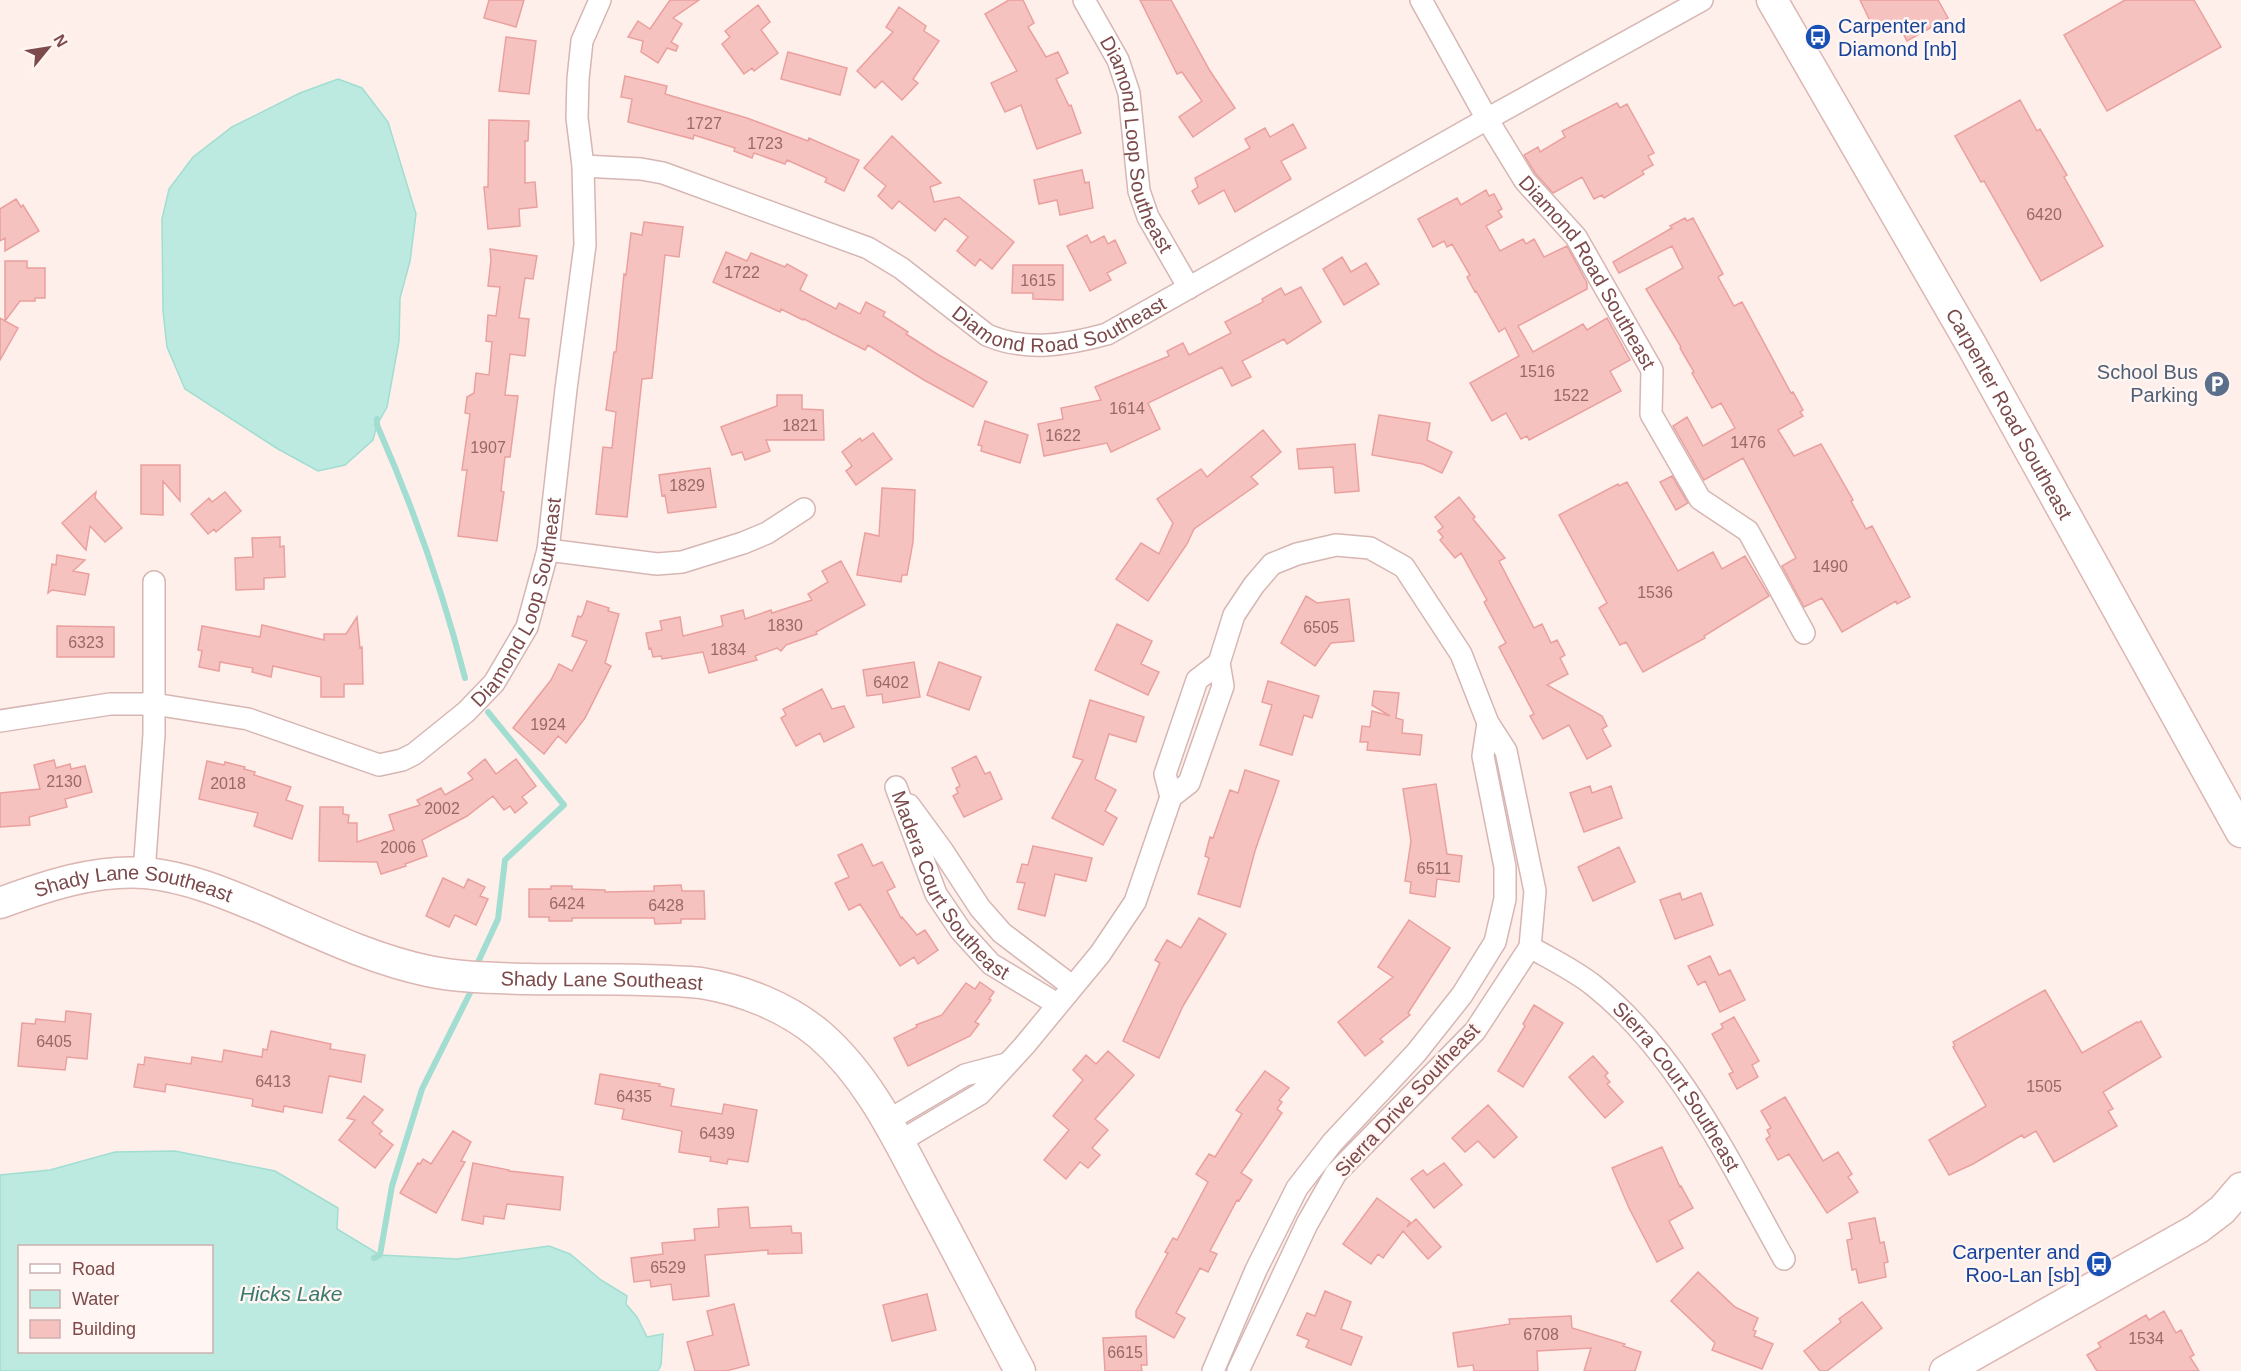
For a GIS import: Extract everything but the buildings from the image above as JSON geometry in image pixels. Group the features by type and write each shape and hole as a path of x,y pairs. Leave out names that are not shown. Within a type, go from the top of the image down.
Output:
{"street":[{"name":"Diamond Loop Southeast","path":"0,721 110,704 154,704 248,719 379,765 402,760 414,754 466,712 494,683 527,627 548,550 585,245 583,166 577,118 578,79 582,41 600,0"},
{"name":"Diamond Loop Southeast","path":"1084,0 1118,60 1129,93 1139,191 1145,208 1189,288"},
{"name":"Diamond Road Southeast","path":"1421,0 1487,119 1525,181 1576,237 1652,370 1651,414 1700,499 1748,531 1804,633"},
{"name":"Diamond Road Southeast","path":"583,166 641,169 663,173 868,249 902,268 987,335 1003,342 1038,346 1081,341 1107,334 1702,0"},
{"name":"Carpenter Road Southeast","path":"1772,0 1972,346 2241,832"},
{"path":"548,550 657,564 682,562 751,540 767,533 804,509"},
{"name":"Sierra Drive Southeast","path":"893,1132 965,1075 1006,1064 1024,1046 1100,954 1135,902 1171,797 1165,774 1197,680 1219,663 1234,615 1254,585 1272,564 1297,554 1336,545 1370,548 1404,567 1461,654 1488,723 1506,751 1535,891 1530,947 1474,1031 1336,1173 1307,1224 1238,1371"},
{"path":"144,873 154,704 154,582"},
{"name":"Sierra Drive Southeast","path":"1213,1371 1256,1270 1297,1188 1332,1143 1416,1053 1462,995 1495,942 1504,899 1505,867 1483,756 1488,723"},
{"name":"Madera Court Southeast","path":"1057,1004 991,964 961,932 936,894 896,787 942,850 980,908 1002,933 1072,986"},
{"name":"Shady Lane Southeast","path":"0,903 73,880 112,874 144,873 172,877 219,891 333,939 426,971 509,978 700,982 730,988 760,1000 791,1015 819,1034 844,1058 862,1080 893,1132 1020,1371"},
{"name":"Sierra Court Southeast","path":"1530,947 1592,984 1637,1025 1690,1095 1784,1259"},
{"path":"1946,1371 2197,1228 2235,1199"}],"water":[{"path":"338,79 362,88 388,122 416,214 410,261 400,298 399,341 387,407 377,425 373,440 345,465 318,471 278,449 185,389 167,347 163,311 162,219 169,189 193,157 232,127 300,93"},
{"name":"Hicks Lake","path":"175,1151 275,1171 338,1208 337,1229 380,1255 457,1259 549,1246 570,1254 601,1280 627,1296 626,1304 637,1317 647,1337 663,1334 661,1365 658,1371 0,1371 0,1175 50,1170 115,1152"}],"waterway":[{"path":"377,419 377,425 426,550 465,678"},
{"path":"479,960 498,919 505,860 564,805 488,712"},
{"path":"374,1258 380,1255 392,1186 422,1089 470,993"}],"place":[{"name":"Carpenter and Diamond [nb]","path":"1818,37"},
{"name":"School Bus Parking","path":"2217,384"},
{"name":"Carpenter and Roo-Lan [sb]","path":"2099,1264"}]}
